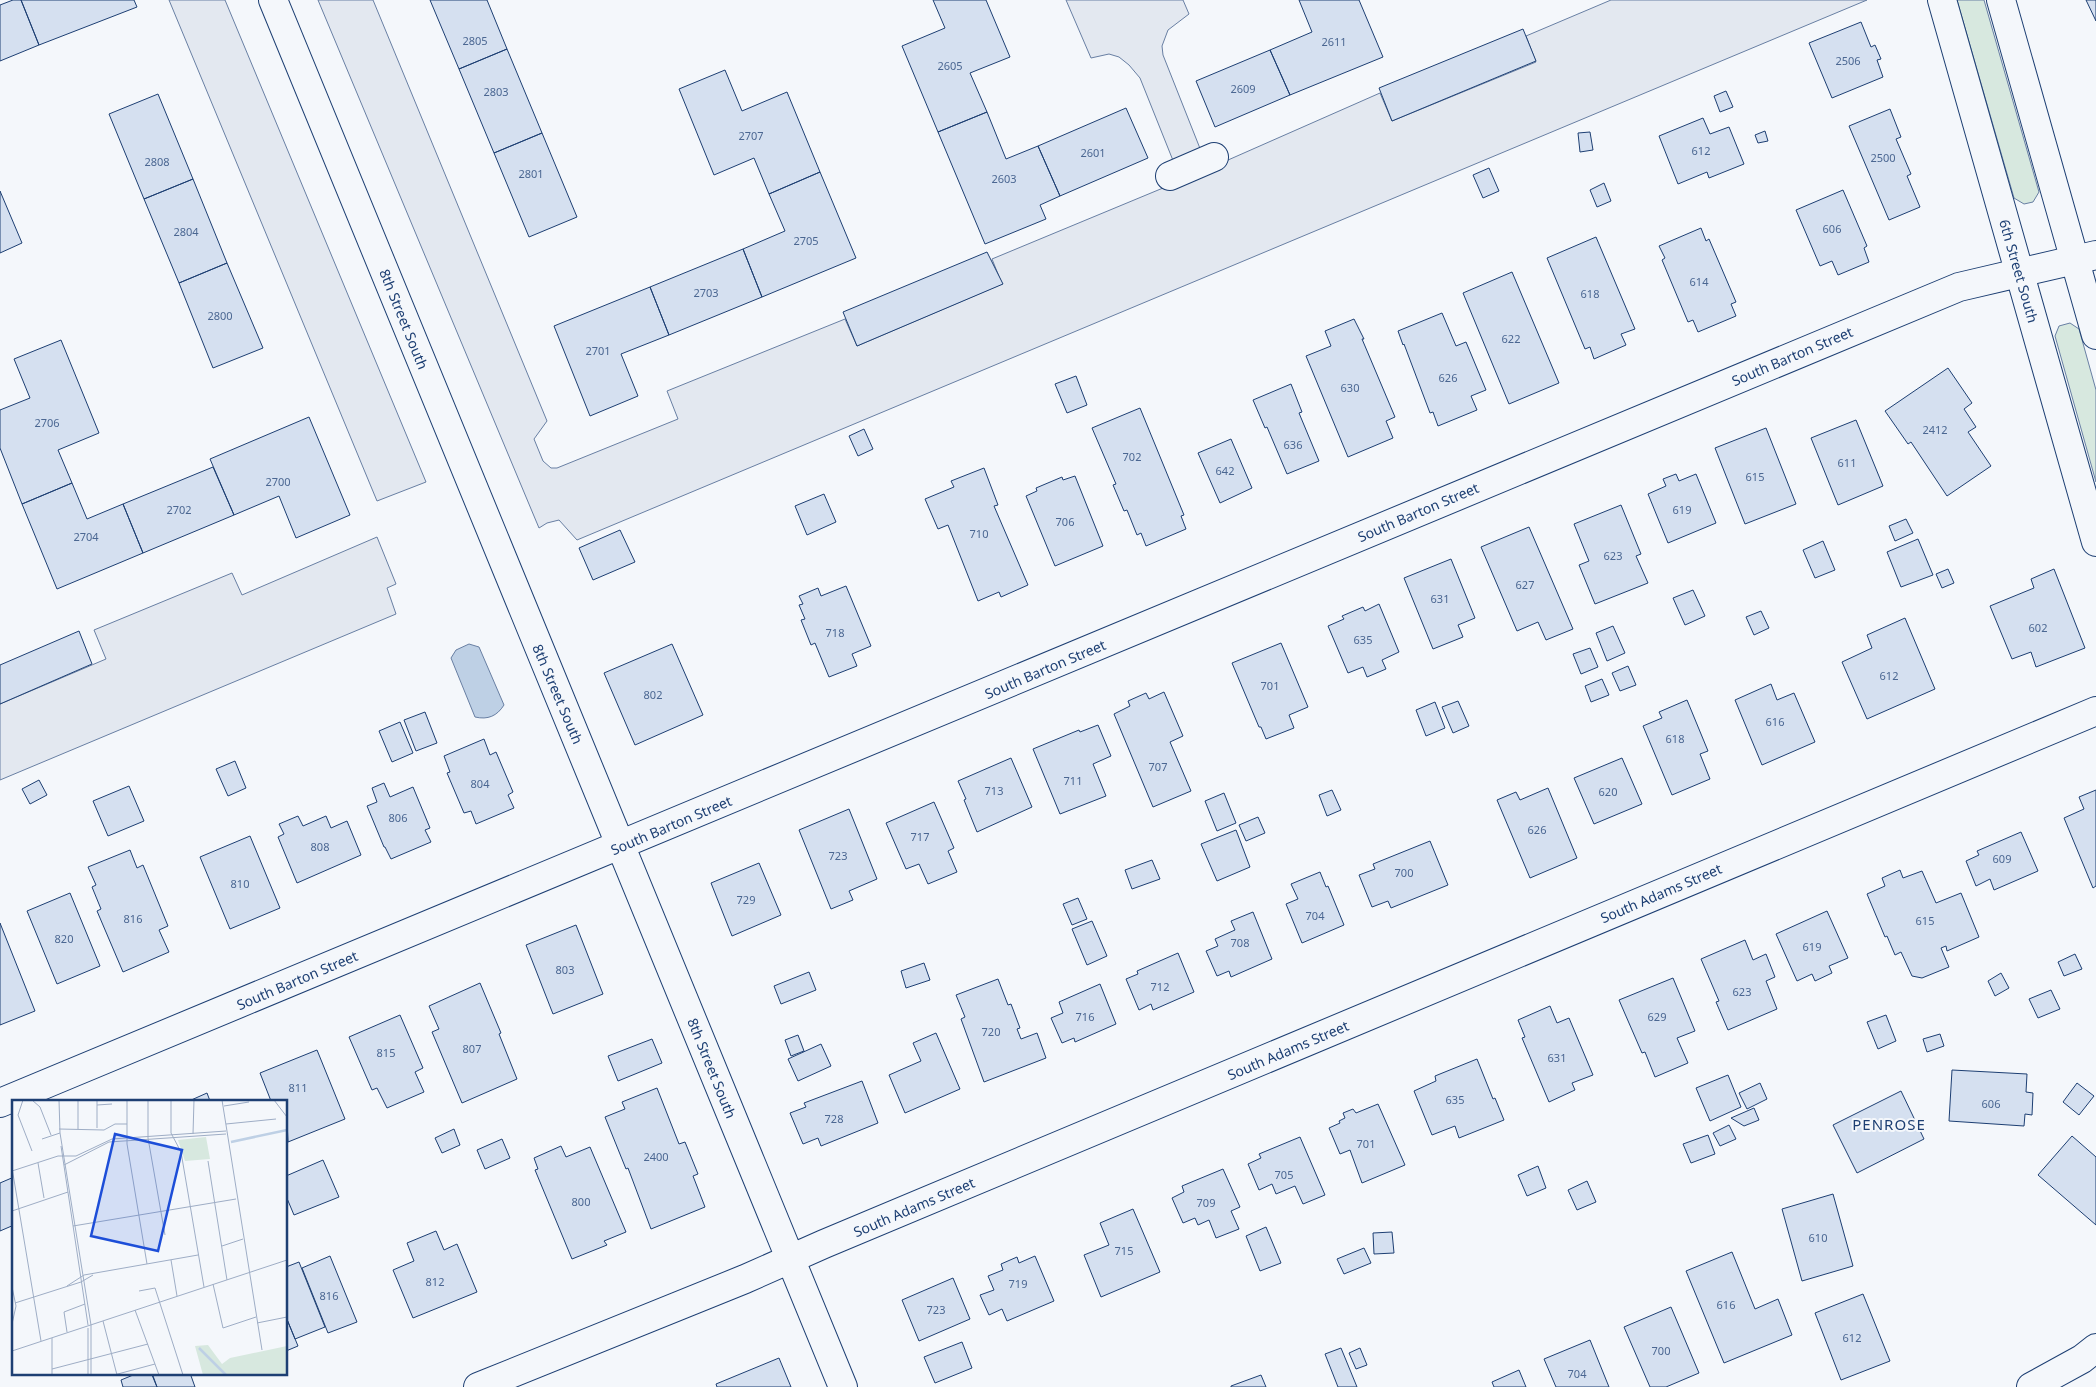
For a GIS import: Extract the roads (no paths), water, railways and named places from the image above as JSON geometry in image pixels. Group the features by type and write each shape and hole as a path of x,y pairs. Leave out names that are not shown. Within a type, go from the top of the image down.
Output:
{"street":[{"name":"8th Street South","path":"273,0 844,1387"},
{"name":"6th Street South","path":"1942,0 2096,542"},
{"path":"2001,0 2085,257 2096,335"},
{"path":"1170,176 1214,157"},
{"name":"South Barton Street","path":"0,1103 621,846 1959,287 2085,257"},
{"name":"South Adams Street","path":"478,1387 791,1260 2096,711"},
{"path":"2031,1387 2082,1359 2096,1348"}],"water":[{"path":"469,644 479,647 504,705 495,714 484,718 475,717 451,658 456,650"}],"district":[{"name":"PENROSE","path":"1889,1124"}]}
